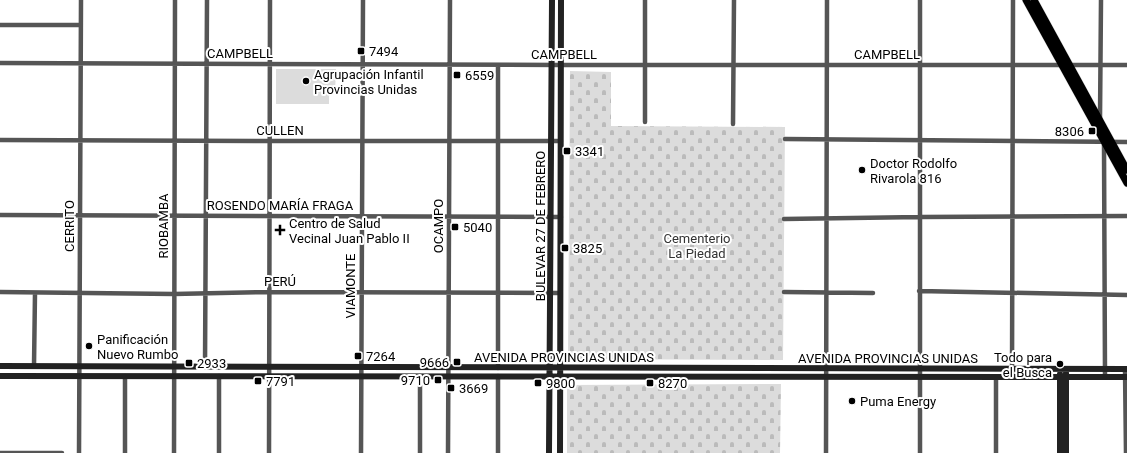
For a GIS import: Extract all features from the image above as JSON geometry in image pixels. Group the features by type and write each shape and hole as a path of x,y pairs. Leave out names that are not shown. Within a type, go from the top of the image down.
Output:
{"main road":[{"name":"BULEVAR 27 DE FEBRERO","path":"550,453 552,0"},
{"name":"BULEVAR 27 DE FEBRERO","path":"560,453 562,0"},
{"path":"1026,0 1100,121 1108,142 1127,170"},
{"path":"1034,0 1108,142 1127,183"},
{"name":"AVENIDA PROVINCIAS UNIDAS","path":"0,366 826,368 1012,370 1126,369"},
{"path":"1060,453 1063,370"},
{"name":"AVENIDA PROVINCIAS UNIDAS","path":"0,376 1126,377"},
{"path":"1063,377 1066,453"}],"street":[{"name":"CERRITO","path":"79,453 81,0"},
{"name":"RIOBAMBA","path":"174,453 175,0"},
{"path":"205,367 207,0"},
{"path":"269,453 270,0"},
{"name":"VIAMONTE","path":"361,453 363,0"},
{"name":"OCAMPO","path":"448,453 450,0"},
{"path":"644,122 645,0"},
{"path":"733,124 734,0"},
{"path":"826,453 827,0"},
{"path":"920,0 920,453"},
{"path":"1012,0 1012,377"},
{"path":"1100,121 1101,0"},
{"path":"0,25 80,25"},
{"name":"CAMPBELL","path":"0,63 450,65 1127,65"},
{"path":"498,65 498,368"},
{"path":"785,139 1127,142"},
{"name":"CULLEN","path":"0,140 561,141"},
{"path":"1105,377 1104,217 1108,142"},
{"name":"ROSENDO MARÍA FRAGA","path":"0,215 561,217"},
{"path":"784,219 1127,216"},
{"path":"919,291 1127,295"},
{"name":"PERÚ","path":"0,292 174,294 362,292 560,294"},
{"path":"784,292 873,293"},
{"path":"34,366 35,293"},
{"path":"1126,369 1126,453"},
{"path":"125,376 125,453"},
{"path":"219,376 219,453"},
{"path":"420,376 420,453"},
{"path":"498,376 498,453"},
{"path":"996,377 996,453"},
{"path":"0,453 62,453"}],"green space":[{"name":"Agrupación Infantil Provincias Unidas","path":"276,69 336,69 335,93 329,93 329,104 276,104"},
{"name":"Cementerio La Piedad","path":"570,71 611,72 611,126 785,127 783,360 568,359"},
{"path":"781,384 780,453 567,453 567,385"}],"place":[{"name":"7494","path":"361,51"},
{"name":"6559","path":"457,75"},
{"name":"Agrupación Infantil Provincias Unidas","path":"306,81"},
{"name":"8306","path":"1092,131"},
{"name":"3341","path":"567,151"},
{"name":"Doctor Rodolfo Rivarola 816","path":"862,170"},
{"name":"5040","path":"455,227"},
{"name":"Centro de Salud Vecinal Juan Pablo II","path":"280,230"},
{"name":"3825","path":"565,248"},
{"name":"Panificación Nuevo Rumbo","path":"89,346"},
{"name":"7264","path":"358,356"},
{"name":"9666","path":"457,362"},
{"name":"2933","path":"189,363"},
{"name":"Todo para el Busca","path":"1060,364"},
{"name":"9710","path":"438,380"},
{"name":"7791","path":"258,381"},
{"name":"9800","path":"538,383"},
{"name":"8270","path":"650,383"},
{"name":"3669","path":"451,388"},
{"name":"Puma Energy","path":"852,401"}]}
